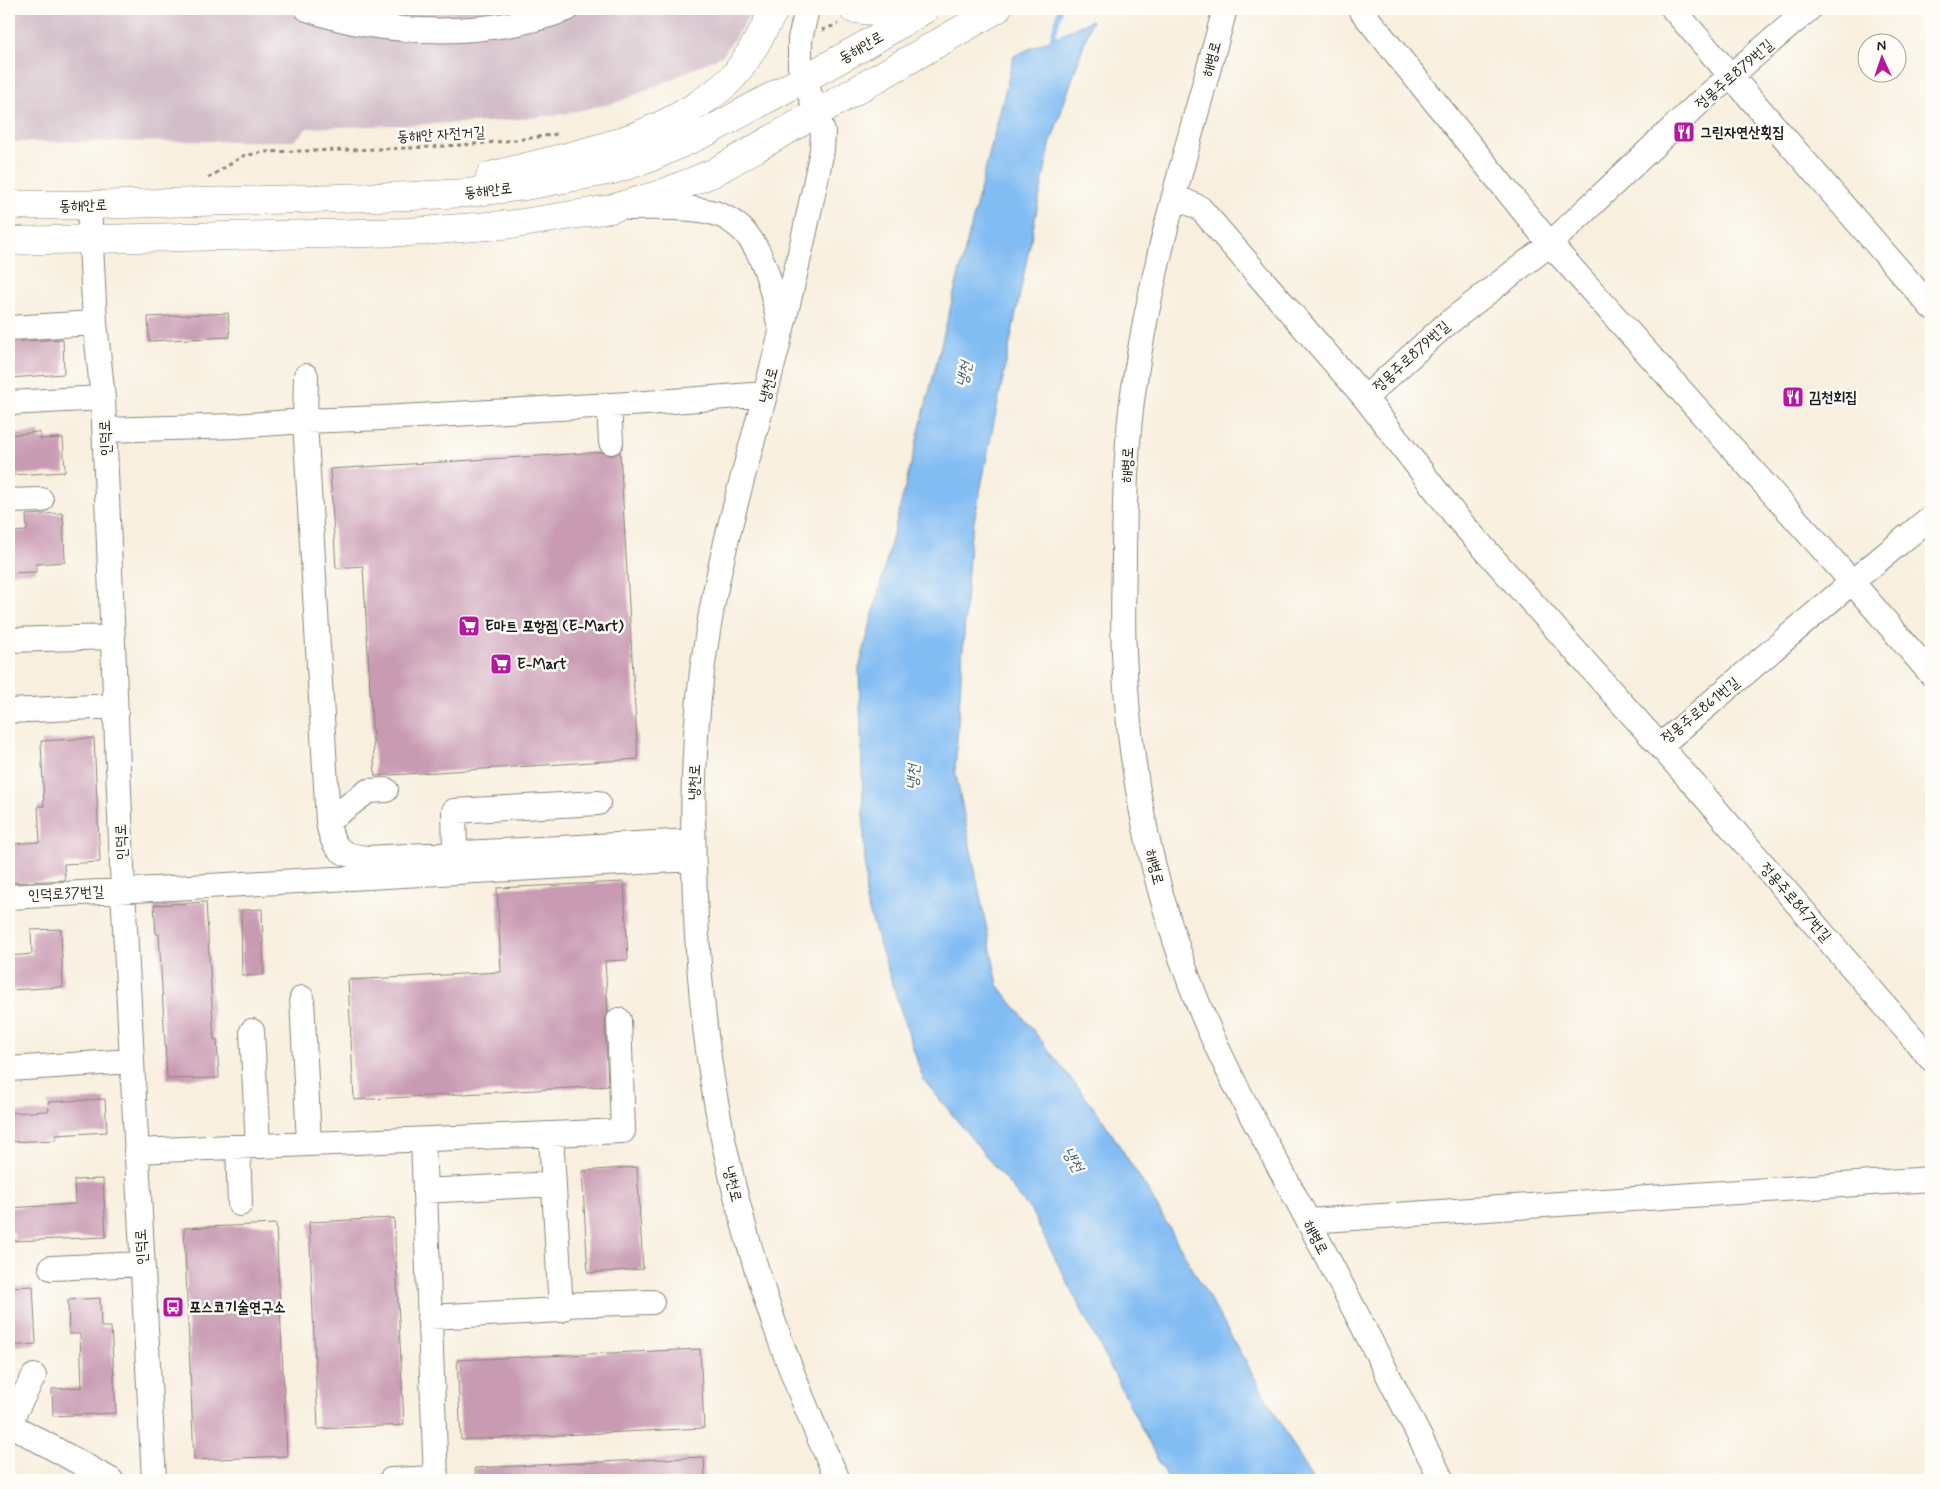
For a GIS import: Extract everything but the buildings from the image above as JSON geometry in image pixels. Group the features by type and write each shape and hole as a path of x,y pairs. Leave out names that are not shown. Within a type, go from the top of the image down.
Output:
{"main road":[{"path":"412,196 536,163 599,149 630,139 680,116 717,92 732,77 744,62 774,9"},
{"path":"847,16 914,9"},
{"name":"동해안로","path":"9,205 89,205 466,193 525,186 613,170 676,147 804,80 925,9"},
{"path":"9,241 409,232 516,224 610,209 661,194 713,173 998,9"}],"street":[{"path":"307,9 323,15 364,24 425,29 461,29 529,21 567,9"},
{"name":"냉천로","path":"807,9 800,39 800,66 823,132 822,150 781,334 728,537 708,630 701,676 697,725 693,850 703,1012 713,1087 726,1154 769,1309 805,1407 838,1480"},
{"name":"해병로","path":"1225,9 1174,196 1141,343 1134,383 1126,462 1123,649 1132,744 1139,793 1156,870 1188,979 1220,1054 1442,1480"},
{"path":"1360,9 1550,244 1852,582 1931,674"},
{"path":"1673,9 1931,307"},
{"name":"정몽주로879번길","path":"1494,559 1458,519 1365,398 1443,327 1550,244 1700,102 1809,9"},
{"path":"1174,196 1200,208 1365,398"},
{"name":"인덕로","path":"89,205 95,323 105,430 123,890 154,1480"},
{"path":"610,209 677,208 708,211 726,218 742,228 752,239 765,268 773,293 781,334"},
{"path":"9,328 95,323"},
{"path":"306,376 305,421 328,821 332,842 347,855 368,858 455,852 693,850"},
{"path":"105,430 392,418 766,394"},
{"path":"9,403 103,398"},
{"path":"609,405 611,442"},
{"path":"9,501 41,500"},
{"name":"정몽주로861번길","path":"1494,559 1660,746 1931,517"},
{"path":"9,640 113,637"},
{"path":"9,711 115,706"},
{"name":"정몽주로847번길","path":"1660,746 1931,1059"},
{"path":"328,821 368,791 386,790"},
{"path":"455,852 454,812 598,803"},
{"name":"인덕로37번길","path":"9,896 123,890 693,850"},
{"path":"302,998 309,1144"},
{"path":"136,1152 623,1132 619,1020"},
{"path":"240,1204 248,1147 252,1031"},
{"path":"9,1069 132,1061"},
{"path":"429,1317 561,1310 551,1135"},
{"path":"392,1480 436,1479 423,1140"},
{"path":"1308,1221 1931,1179"},
{"path":"424,1191 554,1184"},
{"path":"51,1268 142,1264"},
{"path":"561,1306 652,1302"},
{"path":"34,1376 9,1424 111,1480"}],"path":[{"path":"800,39 847,16"},
{"name":"동해안 자전거길","path":"205,180 243,156 263,152 466,144 559,134"}],"shaded area":[{"path":"9,9 754,9 723,55 618,102 558,115 489,122 307,128 294,141 9,142"}],"water":[{"path":"1092,20 1050,145 970,541 955,770 998,985 1101,1117 1147,1189 1313,1480 1168,1480 1031,1211 923,1079 866,902 859,669 1014,56"}],"waterway":[{"name":"냉천","path":"1051,44 1060,9"}],"place":[{"name":"그린자연산횟집","path":"1684,132"},
{"name":"김천회집","path":"1793,397"},
{"name":"E마트 포항점 (E-Mart)","path":"469,626"},
{"name":"E-Mart","path":"501,664"},
{"name":"포스코기술연구소","path":"173,1307"}]}
